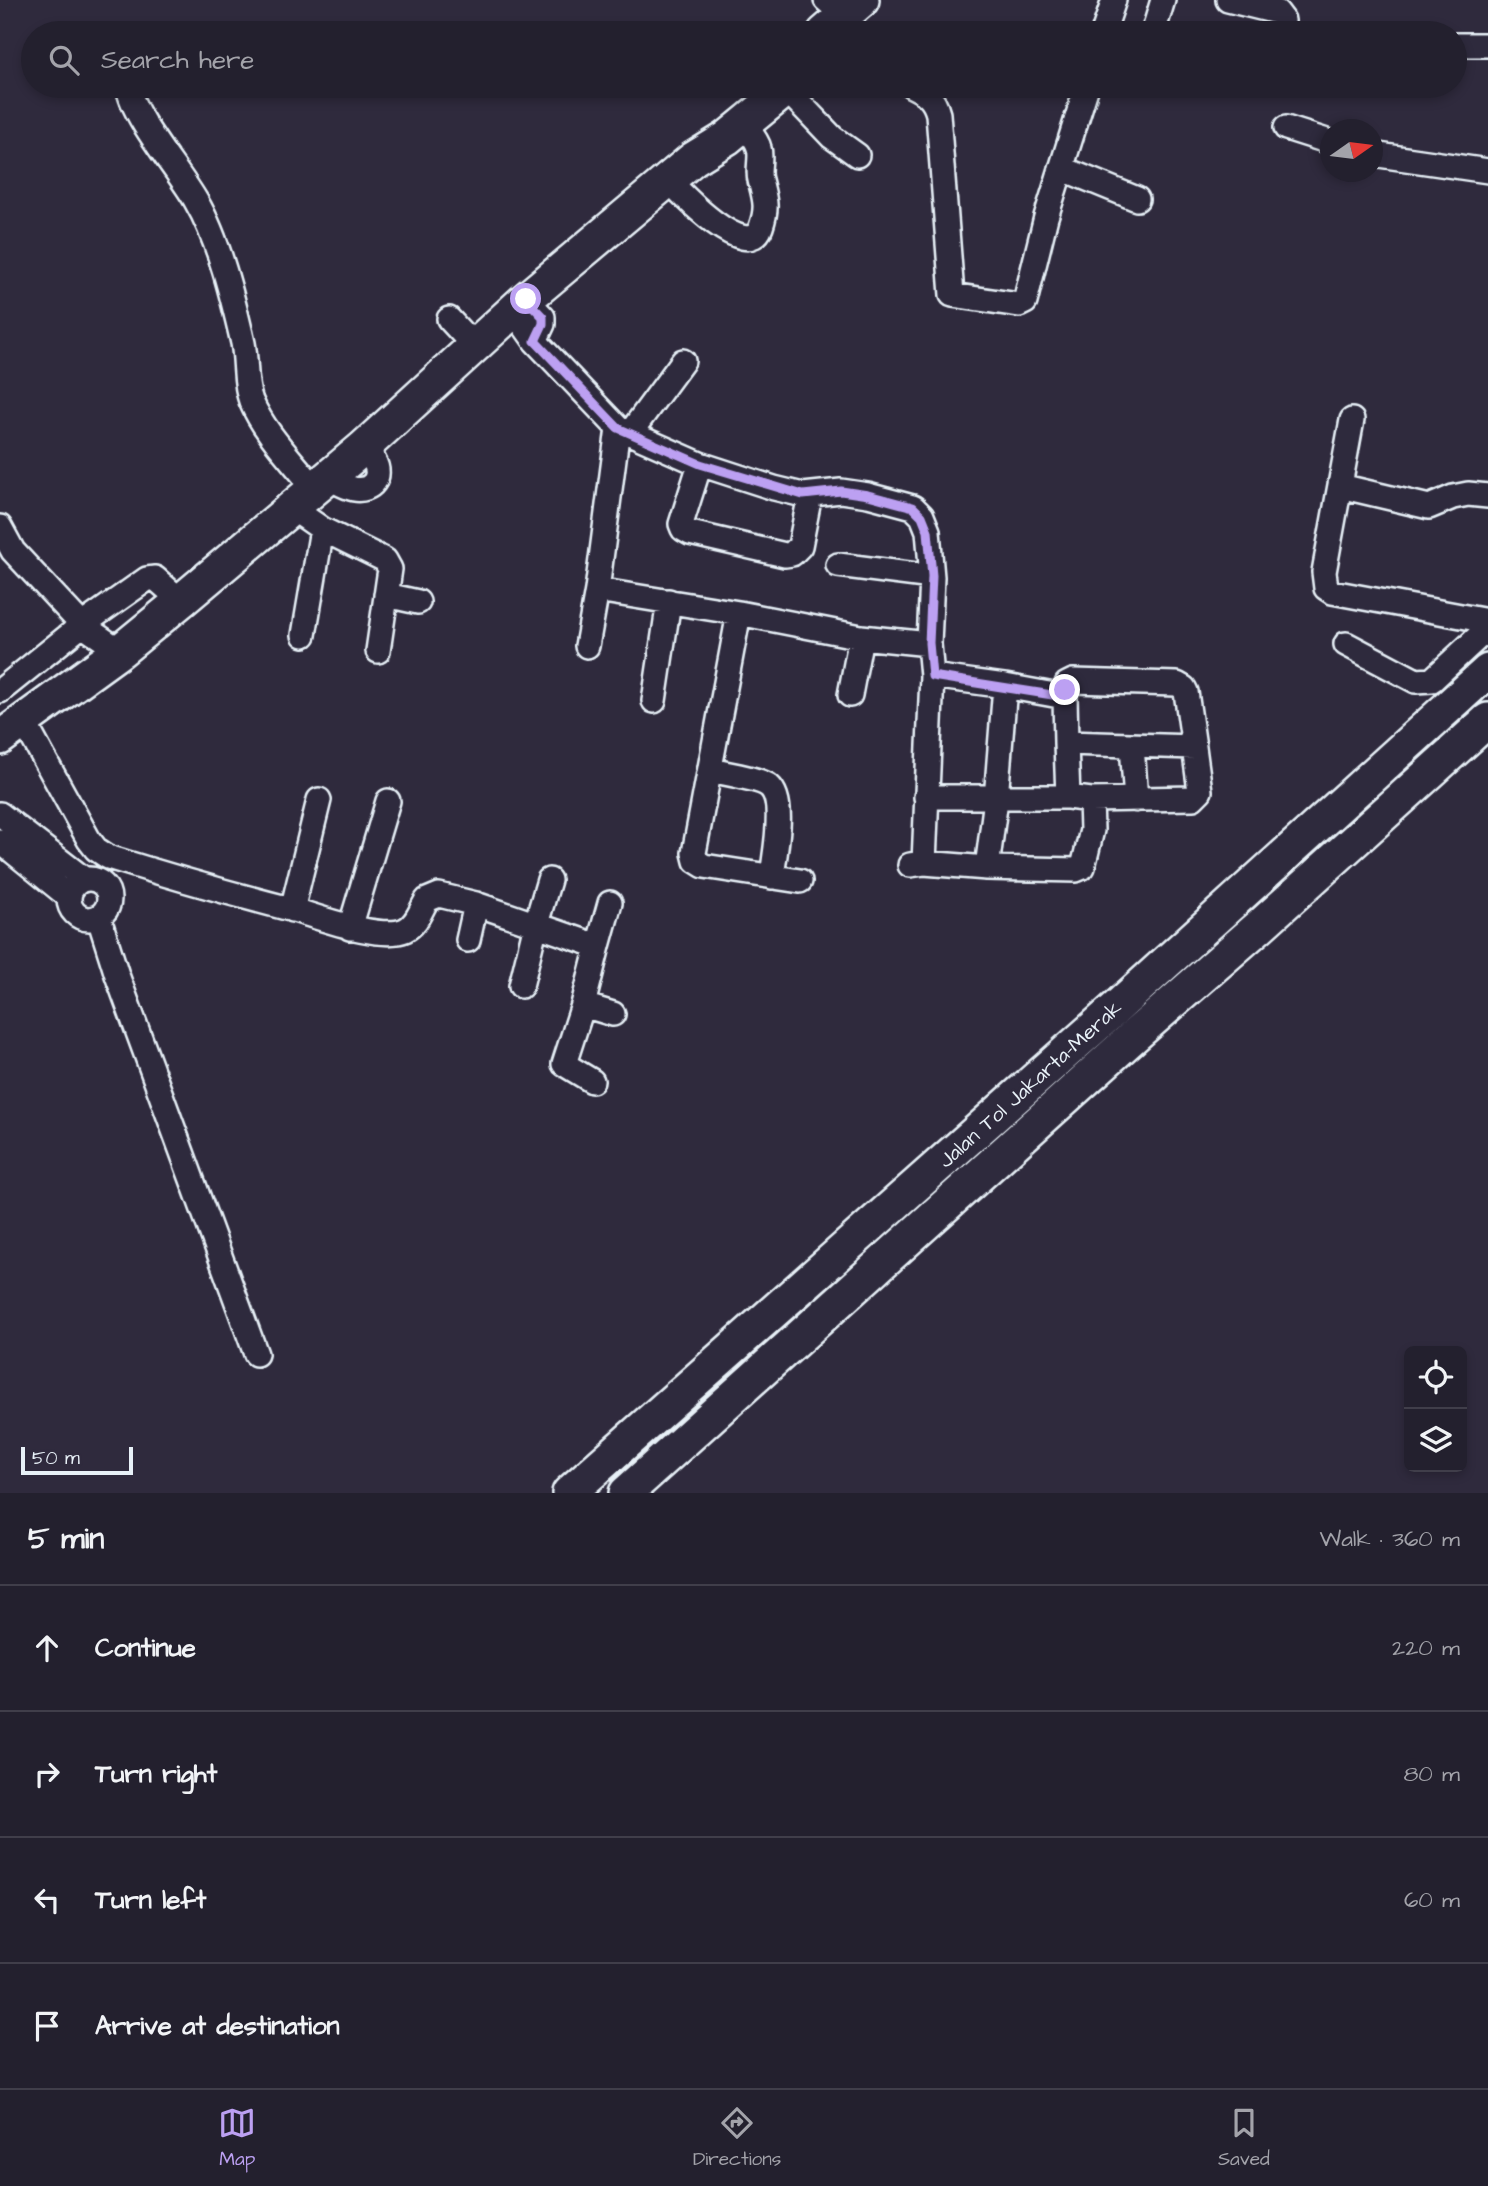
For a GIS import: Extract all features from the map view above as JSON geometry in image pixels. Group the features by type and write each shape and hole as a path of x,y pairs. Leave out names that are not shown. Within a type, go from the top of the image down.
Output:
{"highway":[{"path":"841,16 886,0"},
{"path":"681,169 715,123 759,98"},
{"path":"6,731 120,651 181,601 363,447 519,304 681,169 744,125 769,98"},
{"name":"Jalan Tol Jakarta–Merak","path":"569,1493 1117,1007 1488,671"},
{"name":"Jalan Tol Jakarta–Merak","path":"626,1493 1488,720"}],"street":[{"path":"1107,21 1114,0"},
{"path":"1157,21 1163,0"},
{"path":"1228,0 1277,12 1283,21"},
{"path":"1467,46 1488,45"},
{"path":"131,98 143,121 197,203 224,267 243,346 245,377 251,400 264,425 311,491 322,529 304,635"},
{"path":"791,98 832,137 857,155"},
{"path":"930,98 938,114 952,295 1019,305 1025,302 1046,217 1083,98"},
{"path":"681,169 688,201 737,236 748,239 755,237 760,231 766,210 765,194 759,178 760,149 744,125"},
{"path":"1286,128 1320,139"},
{"path":"1383,156 1488,172"},
{"path":"1061,168 1137,199"},
{"path":"519,304 543,317 543,324 535,341 624,431 700,464 774,488 803,495 841,491 868,495 913,507 922,516 928,531 932,576 929,643 932,676 926,797 917,864 1068,870 1083,867 1092,830 1091,800"},
{"path":"449,319 474,346"},
{"path":"587,646 624,431 683,361"},
{"path":"1352,419 1324,572 1326,588 1332,592 1488,621"},
{"path":"700,464 681,524 683,529 691,533 786,555 792,554 800,546 810,495"},
{"path":"1340,486 1429,508 1453,497 1468,494 1488,496"},
{"path":"0,527 13,551 82,625 120,651"},
{"path":"322,529 385,560 390,569 378,651"},
{"path":"838,565 932,576"},
{"path":"0,691 82,625 147,579 155,578 181,601"},
{"path":"597,590 739,613 862,637 929,643"},
{"path":"386,595 418,602"},
{"path":"654,701 669,601"},
{"path":"739,613 694,853 696,861 704,866 800,880"},
{"path":"1346,645 1422,682 1432,680 1488,628"},
{"path":"850,695 862,637"},
{"path":"932,676 1065,697"},
{"path":"926,797 1068,797 1091,800 1194,798 1200,791 1184,688 1177,684 1073,681 1067,684 1065,697 1068,797"},
{"path":"987,868 996,799 1005,686"},
{"path":"6,731 96,849 108,857 350,928 393,933 405,930 416,922 427,900 439,895 476,904 597,946"},
{"path":"1066,743 1194,747"},
{"path":"1132,746 1136,800"},
{"path":"710,770 767,784 775,793 779,818 772,877"},
{"path":"292,910 319,800"},
{"path":"350,928 388,801"},
{"path":"0,814 84,879 99,881 109,892 109,907 99,918 84,920 72,911 69,897 74,886 84,879"},
{"path":"0,841 69,897"},
{"path":"521,986 550,880"},
{"path":"592,1081 564,1064 610,903"},
{"path":"468,940 476,904"},
{"path":"99,918 117,975 256,1354"},
{"path":"583,1005 613,1014"}],"route":[{"path":"526,299 543,317 543,324 535,341 618,428 700,464 774,488 803,495 841,491 901,502 913,507 922,516 928,531 932,576 929,643 932,676 1065,697 1065,690"}]}
